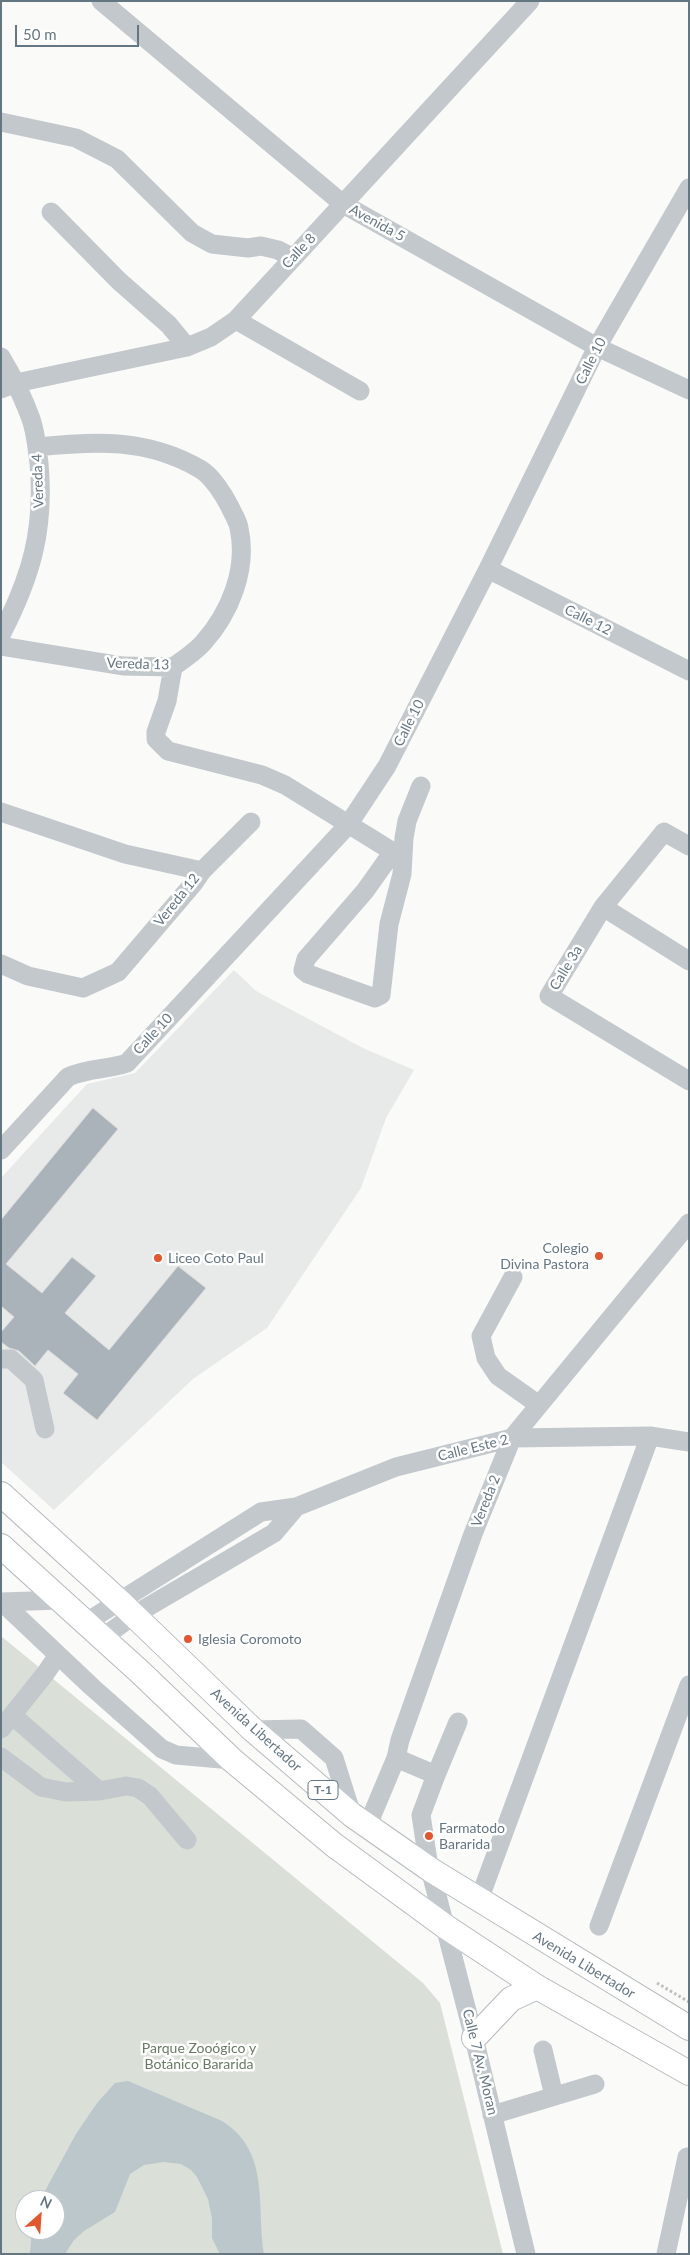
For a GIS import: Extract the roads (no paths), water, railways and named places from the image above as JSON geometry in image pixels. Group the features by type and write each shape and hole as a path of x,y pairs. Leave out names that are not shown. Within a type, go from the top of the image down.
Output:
{"main road":[{"name":"Avenida Libertador","path":"1,1494 126,1609 253,1730 360,1821 431,1870 689,2028"},
{"name":"T-1","path":"1,1546 94,1630 232,1760 334,1845 446,1927 537,1987 689,2073"},
{"path":"474,2038 511,1999 537,1987"}],"street":[{"name":"Avenida 5","path":"101,1 343,204 597,347 689,390"},
{"name":"Calle 8","path":"9,386 187,347 211,337 236,320 530,1"},
{"path":"1,122 76,138 117,159 192,233 212,244 248,248 261,246 278,250 293,258"},
{"name":"Calle 10","path":"1,1150 68,1077 83,1070 113,1068 126,1063 348,825 387,766 488,569 597,347 689,188"},
{"path":"51,212 119,281 169,325 187,347"},
{"path":"236,320 360,391"},
{"name":"Vereda 4","path":"1,357 9,386 32,420 42,496 36,550 19,601 1,635"},
{"name":"Vereda 13","path":"1,646 123,666 173,667 202,644 229,607 241,564 239,527 224,496 202,470 169,454 126,443 82,442 37,448"},
{"name":"Calle 12","path":"488,569 689,671"},
{"path":"173,667 166,701 156,732 156,739 160,745 168,751 262,775 285,785 398,856 402,874 385,946 381,995 374,998 308,974 303,970 306,958 398,856 407,821 421,786"},
{"name":"Vereda 12","path":"1,812 125,854 202,871 118,972 84,988 28,976 1,964"},
{"path":"202,871 251,822"},
{"name":"Calle 3a","path":"689,846 664,832 603,907 549,996 689,1081"},
{"path":"603,907 689,961"},
{"name":"Vereda 2","path":"360,1821 396,1758 400,1740 472,1534 512,1438 689,1223"},
{"path":"513,1277 481,1336 486,1358 498,1376 539,1405"},
{"path":"1,1359 11,1359 34,1380 45,1429"},
{"path":"480,1900 650,1436"},
{"name":"Calle Este 2","path":"94,1630 126,1609 274,1533 296,1507 396,1467 512,1438 650,1436 689,1442"},
{"path":"2,1602 61,1600"},
{"path":"2,1602 162,1749 176,1755 232,1760"},
{"path":"58,1655 7,1722 99,1791"},
{"path":"599,1926 689,1685"},
{"name":"Calle 7 Av. Moran","path":"458,1722 421,1815 431,1870 526,2254"},
{"path":"253,1730 301,1729 334,1758 360,1821"},
{"path":"1,1757 41,1787 66,1792 99,1791 126,1786 138,1788 150,1796 187,1840"},
{"path":"396,1758 436,1775"},
{"path":"543,2050 554,2096"},
{"path":"492,2115 595,2084"},
{"path":"666,2254 687,2157"}],"place":[{"name":"Colegio Divina Pastora","path":"599,1256"},
{"name":"Liceo Coto Paul","path":"158,1258"},
{"name":"Iglesia Coromoto","path":"188,1639"},
{"name":"Farmatodo Bararida","path":"429,1836"}],"park label":[{"name":"Parque Zooógico y Botánico Bararida","path":"199,2056"}]}
